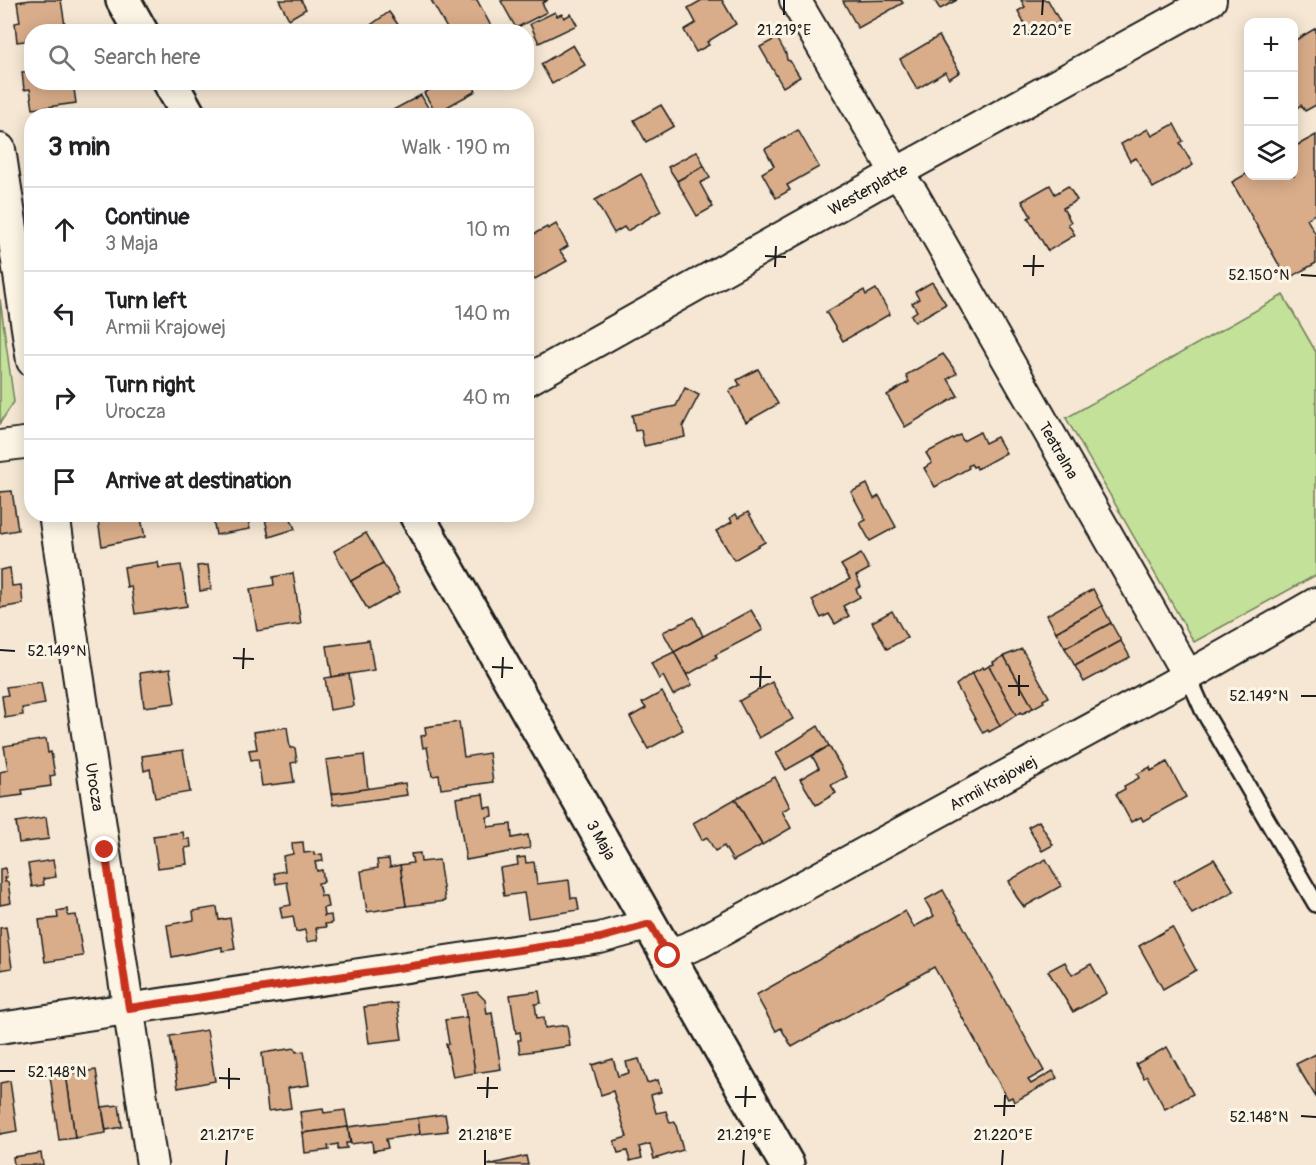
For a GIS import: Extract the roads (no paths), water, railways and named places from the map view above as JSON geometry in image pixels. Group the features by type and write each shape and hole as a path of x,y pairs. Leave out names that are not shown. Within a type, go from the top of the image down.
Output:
{"street":[{"path":"123,0 136,24"},
{"name":"Teatralna","path":"795,0 896,173 913,194 1188,676"},
{"name":"Westerplatte","path":"534,377 896,173 1211,0"},
{"path":"174,90 185,108"},
{"path":"0,149 24,308"},
{"path":"0,446 24,442"},
{"name":"Urocza","path":"55,522 152,1165"},
{"name":"3 Maja","path":"421,522 788,1165"},
{"name":"Armii Krajowej","path":"668,956 699,943 1188,676 1316,603"},
{"path":"0,1028 600,938 650,924"}],"lane":[{"name":"Teatralna","path":"1188,676 1203,710 1316,904"}]}
